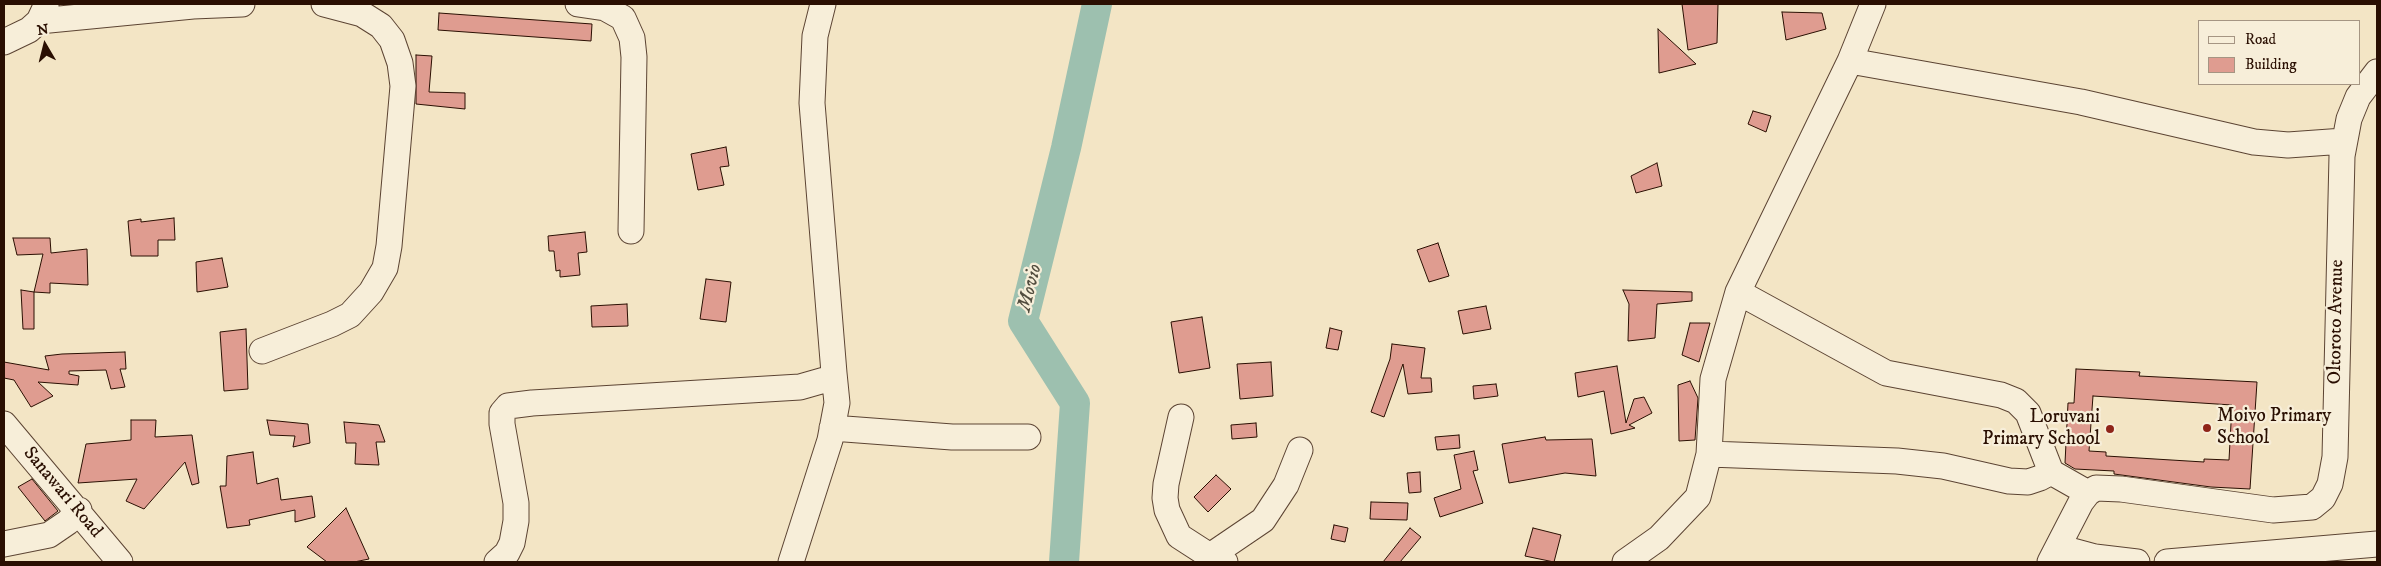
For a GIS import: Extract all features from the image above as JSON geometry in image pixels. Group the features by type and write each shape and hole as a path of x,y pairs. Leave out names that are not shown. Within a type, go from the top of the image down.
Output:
{"street":[{"path":"4,42 29,30 43,13 242,4"},
{"path":"262,351 332,324 350,315 371,292 385,268 389,246 403,86 400,63 392,40 381,26 362,14 324,4"},
{"path":"578,4 605,8 623,18 632,38 634,57 632,231"},
{"path":"791,562 832,428 837,403 812,103 815,36 823,4"},
{"path":"1625,562 1660,538 1698,497 1708,454 1713,379 1738,292 1850,61 1873,4"},
{"path":"1850,61 2081,102 2254,142 2288,145 2344,141"},
{"name":"Oltoroto Avenue","path":"2088,493 2096,488 2114,488 2273,510 2312,507 2323,498 2330,484 2335,457 2340,217 2344,141 2358,97 2377,72"},
{"path":"1738,292 1886,373 2001,395 2016,402 2028,413 2051,472 2088,493 2081,502 2054,555 2137,562"},
{"path":"497,562 507,553 512,543 516,521 516,503 502,424 502,413 505,408 532,402 800,387 828,379 834,373"},
{"path":"1181,417 1166,484 1165,498 1167,510 1179,536 1218,559 1263,520 1286,485 1300,450"},
{"name":"Sanawari Road","path":"4,424 79,510 120,562"},
{"path":"832,428 952,437 1028,437"},
{"path":"1708,454 1897,462 1943,466 2009,481 2028,482 2051,472"},
{"path":"4,544 49,535 68,522 79,510"},
{"path":"2167,562 2377,544"}],"building":[{"path":"1682,4 1718,4 1717,43 1688,50"},
{"path":"1782,12 1822,13 1826,29 1786,40"},
{"path":"439,13 592,24 591,41 438,30"},
{"path":"1658,29 1681,50 1696,64 1659,73"},
{"path":"416,55 432,56 429,92 465,93 465,109 416,104"},
{"path":"1753,111 1771,116 1766,132 1748,124"},
{"path":"726,147 729,166 720,167 724,185 698,190 691,154"},
{"path":"1657,163 1662,186 1636,193 1631,176"},
{"path":"174,218 175,240 158,240 158,256 131,256 128,221 141,219 141,222"},
{"path":"585,232 587,252 578,253 580,275 560,277 560,270 556,271 554,251 549,251 548,236"},
{"path":"13,238 50,238 51,253 87,249 88,285 50,283 50,293 34,292 43,254 17,255"},
{"path":"1438,243 1449,276 1429,282 1417,250"},
{"path":"222,258 228,287 197,292 196,262"},
{"path":"706,279 731,282 726,322 700,319"},
{"path":"21,290 34,292 34,329 23,329"},
{"path":"1623,290 1692,292 1692,301 1657,304 1655,338 1628,341 1629,304"},
{"path":"627,304 628,326 592,327 591,306"},
{"path":"1486,306 1491,329 1463,334 1458,311"},
{"path":"1202,317 1210,368 1179,373 1171,322"},
{"path":"1690,323 1710,323 1699,362 1682,355"},
{"path":"1330,328 1342,331 1338,350 1326,348"},
{"path":"246,329 248,389 224,391 220,332"},
{"path":"1392,344 1425,348 1421,378 1431,378 1432,392 1408,394 1403,364 1384,417 1371,412 1390,359"},
{"path":"125,352 126,369 120,369 125,387 111,389 106,370 69,371 69,374 79,376 78,385 38,382 53,396 31,407 14,380 4,378 4,362 49,370 45,356"},
{"path":"1271,362 1273,396 1240,399 1237,364"},
{"path":"1617,366 1626,423 1634,399 1644,397 1652,413 1629,425 1635,428 1611,434 1604,391 1578,397 1575,373"},
{"path":"2076,369 2140,372 2139,376 2257,382 2250,489 2211,487 2114,474 2114,471 2075,469 2065,463 2068,403 2074,403","holes":["2093,396 2232,405 2229,460 2204,459 2204,462 2106,456 2106,452 2089,451"]},
{"path":"1690,381 1698,398 1695,440 1679,441 1678,385"},
{"path":"1496,384 1498,396 1474,399 1473,386"},
{"path":"131,420 156,420 155,437 192,435 199,483 192,485 185,462 144,509 126,501 137,479 78,483 86,444 131,440"},
{"path":"267,420 308,424 310,443 293,447 295,436 270,435"},
{"path":"344,422 379,425 385,442 376,442 379,465 355,464 356,443 346,443"},
{"path":"1256,423 1257,437 1232,439 1231,425"},
{"path":"1459,435 1460,448 1437,450 1435,437"},
{"path":"1545,437 1546,440 1592,439 1596,476 1565,473 1509,483 1502,444"},
{"path":"1474,451 1478,470 1473,471 1483,503 1440,517 1434,498 1461,489 1454,455"},
{"path":"253,452 257,484 278,478 281,500 312,496 315,517 295,522 295,510 249,520 250,525 227,528 220,486 226,486 227,456"},
{"path":"1420,472 1421,492 1409,493 1407,473"},
{"path":"1216,475 1231,489 1208,512 1194,497"},
{"path":"32,479 58,511 45,521 18,487"},
{"path":"1371,502 1408,503 1407,520 1370,519"},
{"path":"346,508 369,559 354,562 327,562 307,547"},
{"path":"1334,525 1348,528 1345,542 1331,539"},
{"path":"1410,528 1421,537 1400,562 1383,562"},
{"path":"1533,528 1561,535 1554,562 1525,556"}],"waterway":[{"name":"Movio","path":"1064,562 1075,403 1023,321 1066,148 1097,4"}],"place":[{"name":"Moivo Primary School","path":"2207,428"},
{"name":"Loruvani Primary School","path":"2110,429"}]}
